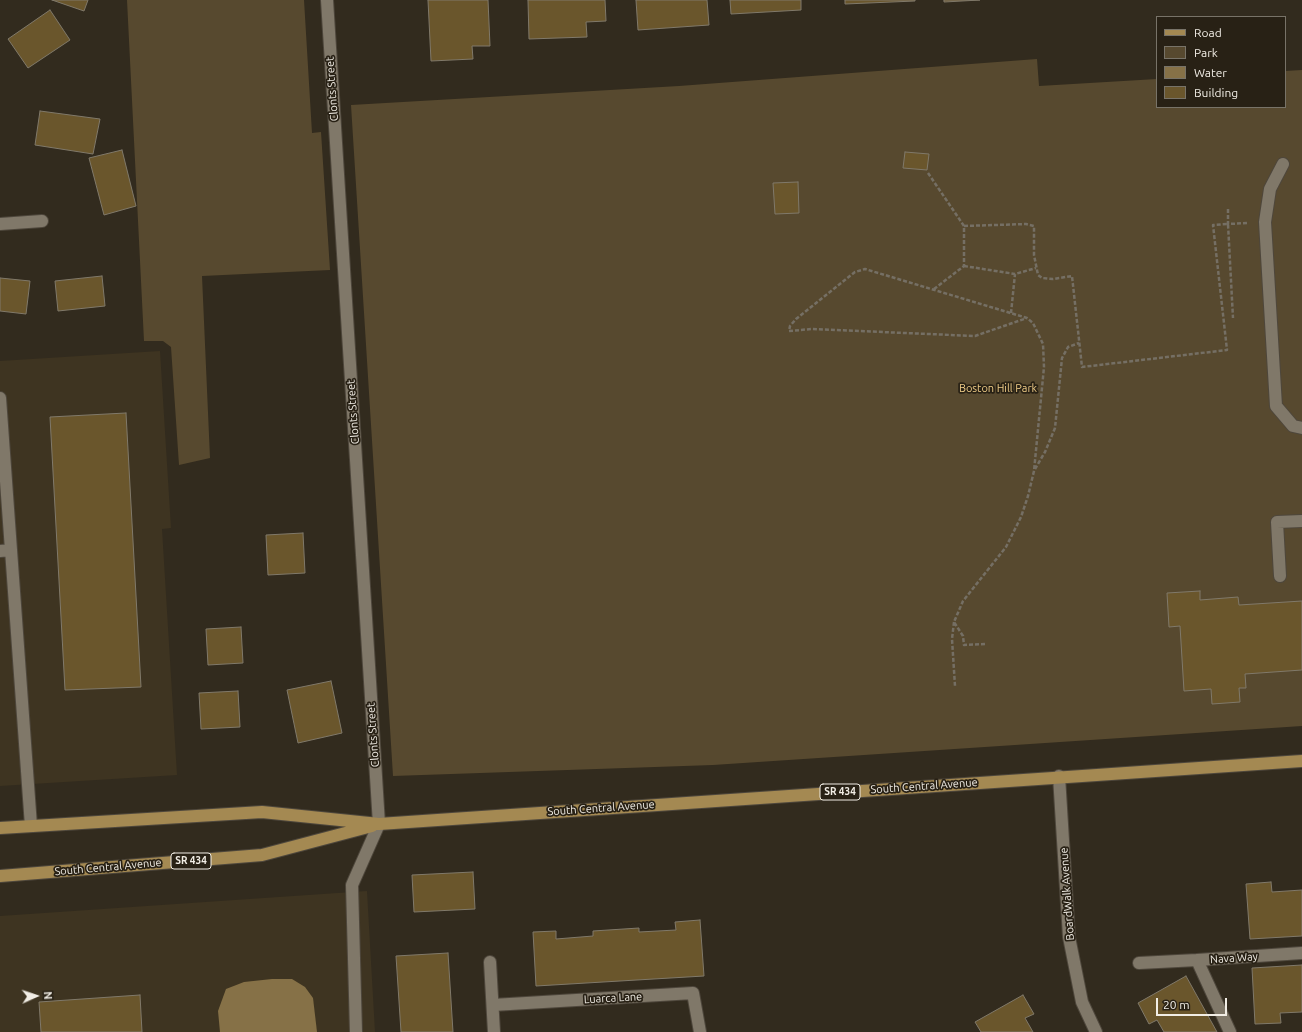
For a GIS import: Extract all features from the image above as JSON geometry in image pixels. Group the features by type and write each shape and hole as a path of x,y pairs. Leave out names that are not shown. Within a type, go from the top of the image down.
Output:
{"main road":[{"name":"South Central Avenue","path":"0,828 262,812 379,824 1059,776 1302,761"},
{"name":"South Central Avenue","path":"0,876 262,855 379,824"}],"street":[{"name":"Clonts Street","path":"326,0 379,824"},
{"path":"1282,164 1270,189 1265,222 1276,406 1293,426 1302,428"},
{"path":"0,224 42,221"},
{"path":"0,398 6,550 31,826"},
{"path":"1280,576 1277,522 1302,521"},
{"name":"BoardWalk Avenue","path":"1059,776 1069,937 1082,1002 1096,1032"},
{"path":"356,1032 352,885 379,824"},
{"name":"Nava Way","path":"1230,1032 1197,960 1302,953"},
{"path":"1139,963 1197,960"},
{"path":"490,962 494,1032"},
{"name":"Luarca Lane","path":"493,1005 693,993 700,1032"}],"path":[{"path":"928,174 964,226 964,266"},
{"path":"1228,209 1233,318"},
{"path":"964,226 1026,224 1034,226 1036,268 1038,275 1042,278 1053,279 1072,276 1082,367 1227,350 1213,225 1265,222"},
{"path":"933,289 964,266 1015,274 1036,268"},
{"path":"955,686 952,639 954,622 963,601 1006,547 1021,517 1034,471 1044,367 1044,344 1033,323 1027,318 865,269 855,272 796,319 790,326 789,331 812,329 975,336 1027,318"},
{"path":"1011,313 1015,274"},
{"path":"1034,471 1045,452 1055,428 1062,358 1068,347 1079,343"},
{"path":"954,622 960,628 964,645 985,644"}],"shaded area":[{"path":"160,351 171,528 162,529 177,775 0,786 0,361"},
{"path":"367,891 375,1032 0,1032 0,916"}],"green space":[{"path":"127,0 304,0 312,133 321,132 330,270 202,276 210,458 179,465 171,347 163,341 144,341"},
{"name":"Boston Hill Park","path":"1037,59 1039,86 1156,79 1156,108 1286,108 1286,71 1302,70 1302,726 713,765 393,776 351,105 679,86"}],"water":[{"path":"272,979 292,979 305,987 313,998 317,1032 220,1032 218,1011 226,989 244,982"}],"building":[{"path":"52,0 88,0 84,11"},
{"path":"428,0 488,0 490,46 472,46 473,59 431,61"},
{"path":"528,0 605,0 606,21 586,22 587,37 529,39"},
{"path":"636,0 707,0 709,25 638,30"},
{"path":"730,0 801,0 801,10 731,14"},
{"path":"845,0 915,0 915,1 845,4"},
{"path":"944,0 980,0 944,2"},
{"path":"50,10 70,40 28,68 8,39"},
{"path":"40,111 100,119 93,154 35,145"},
{"path":"122,150 136,206 104,215 89,158"},
{"path":"905,152 929,154 927,170 903,168"},
{"path":"798,182 799,213 775,214 773,183"},
{"path":"102,276 105,306 58,311 55,281"},
{"path":"0,278 30,281 26,314 0,311"},
{"path":"126,413 141,687 65,690 50,417"},
{"path":"303,533 305,573 268,575 266,535"},
{"path":"1200,591 1200,600 1238,597 1239,605 1302,601 1302,670 1245,674 1246,688 1239,688 1240,702 1212,704 1211,689 1184,691 1180,626 1169,627 1167,593"},
{"path":"241,627 243,663 208,665 206,629"},
{"path":"331,681 342,733 298,743 287,690"},
{"path":"238,691 240,727 201,729 199,693"},
{"path":"473,872 475,909 414,912 412,875"},
{"path":"1271,882 1272,892 1302,890 1302,936 1250,939 1246,884"},
{"path":"700,920 704,976 536,986 533,932 556,931 556,939 593,936 593,931 639,928 639,932 676,930 675,922"},
{"path":"448,953 453,1032 401,1032 396,956"},
{"path":"1302,965 1302,1012 1280,1013 1281,1023 1255,1024 1252,968"},
{"path":"1186,976 1217,1032 1164,1032 1157,1020 1149,1024 1138,1003"},
{"path":"140,995 142,1032 41,1032 39,1002"},
{"path":"1023,995 1034,1014 1025,1018 1033,1032 981,1032 975,1022"}]}
